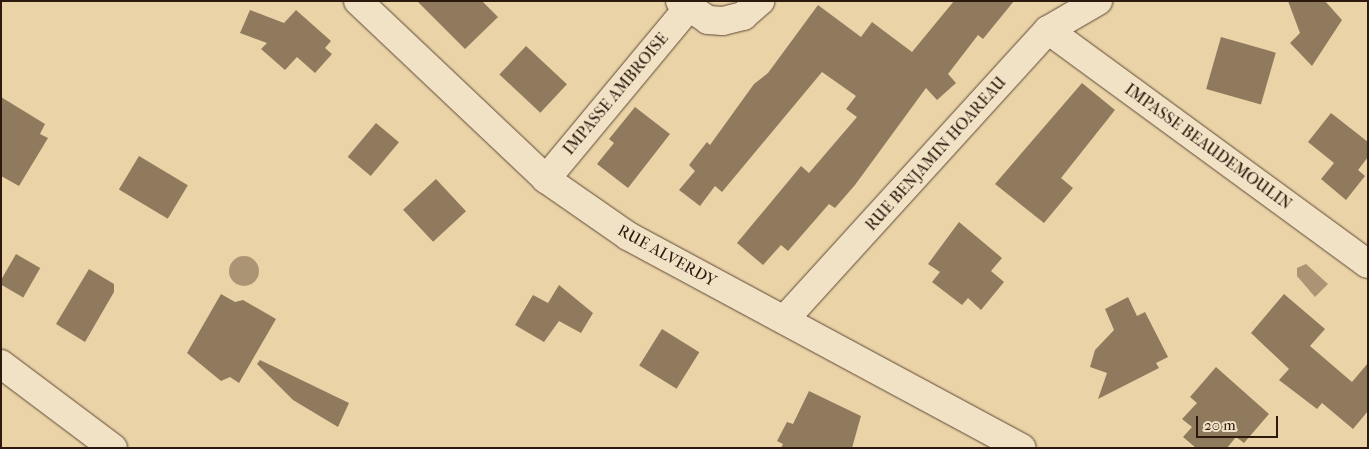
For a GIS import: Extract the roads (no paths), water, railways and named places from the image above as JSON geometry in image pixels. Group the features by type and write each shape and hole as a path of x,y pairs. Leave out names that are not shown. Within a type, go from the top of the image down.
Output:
{"street":[{"name":"RUE ALVERDY","path":"358,1 546,179 628,236 1022,448"},
{"name":"IMPASSE AMBROISE","path":"546,179 683,5 708,20 723,22 743,16 760,1"},
{"name":"RUE BENJAMIN HOAREAU","path":"784,320 1048,30 1098,1"},
{"name":"IMPASSE BEAUDEMOULIN","path":"1048,30 1368,264"},
{"path":"1,364 113,448"}]}
